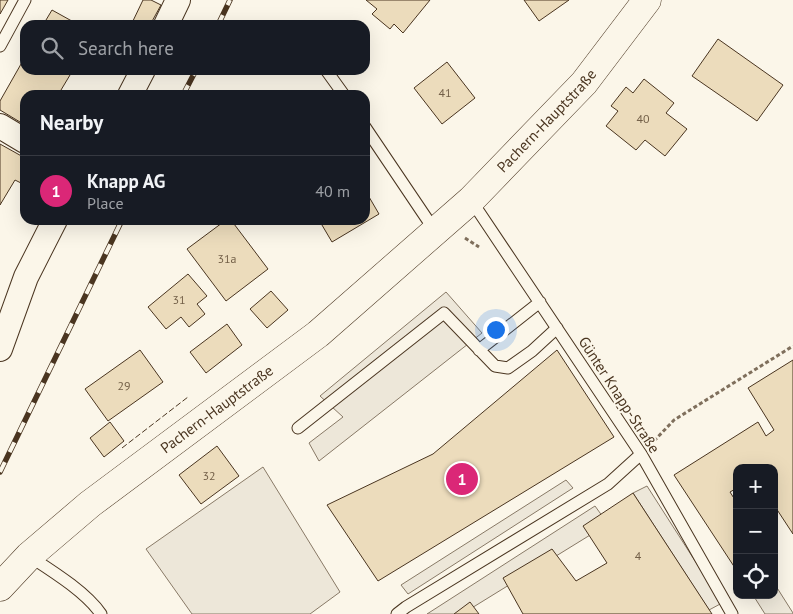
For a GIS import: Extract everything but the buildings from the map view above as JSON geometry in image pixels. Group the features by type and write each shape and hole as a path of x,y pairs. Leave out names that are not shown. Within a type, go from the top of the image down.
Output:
{"main road":[{"name":"Pachern-Hauptstraße","path":"0,586 30,556 90,504 318,334 471,200 584,83 646,0"}],"street":[{"path":"168,20 178,0"},
{"path":"133,90 140,75"},
{"path":"0,126 20,138"},
{"path":"0,349 26,277 52,225"}],"lane":[{"path":"0,46 25,0"},
{"path":"330,75 340,90"},
{"path":"370,134 435,231"},
{"name":"Günter Knapp-Straße","path":"471,200 641,454 732,614"},
{"path":"479,350 540,302"},
{"path":"298,428 444,313 495,366 508,368 532,352 557,328"},
{"path":"397,614 608,484 641,454"},
{"path":"30,556 58,575 96,606 101,614"}],"path":[{"path":"641,454 674,420 793,346"}],"shaded area":[{"path":"446,292 482,333 319,461 309,443 343,417 320,396"},
{"path":"263,467 340,592 310,614 192,614 146,549"},
{"path":"566,480 573,488 408,594 401,585"},
{"path":"647,486 722,603 709,610 633,493"},
{"path":"595,506 608,524 462,614 427,614"},
{"path":"778,589 793,613 793,614 765,614 756,599 778,599"}],"railway":[{"path":"220,20 230,0"},
{"path":"186,90 193,75"},
{"path":"0,472 120,225"}],"fence":[{"path":"122,448 188,397"}],"place":[{"name":"Knapp AG","path":"462,479"}]}
